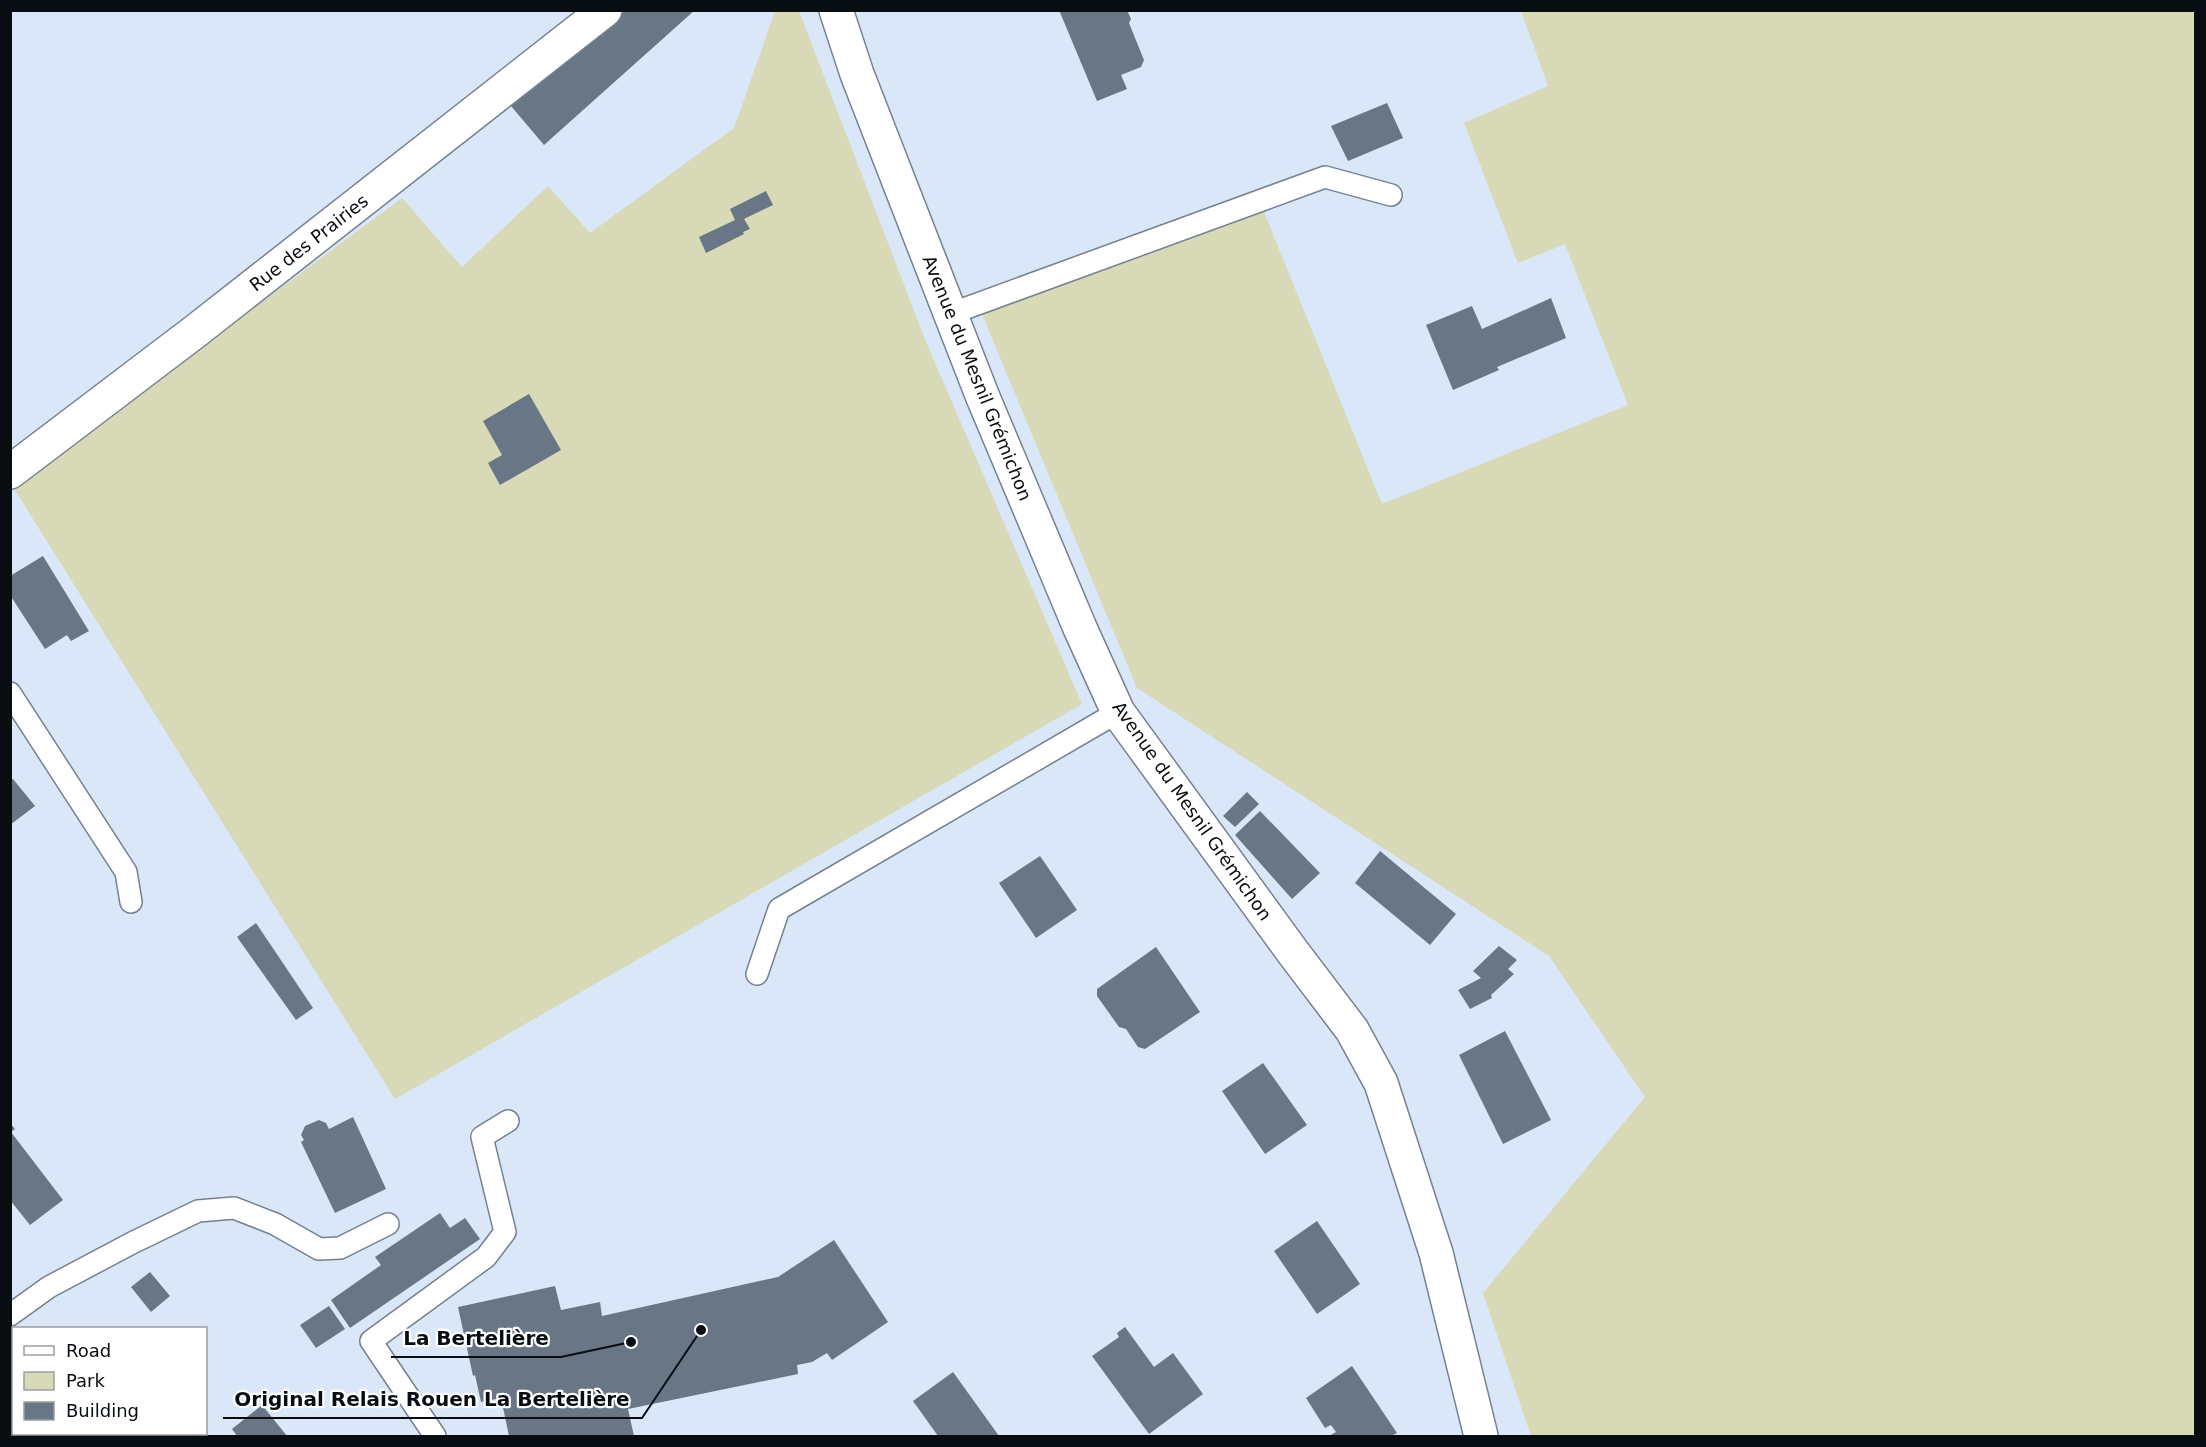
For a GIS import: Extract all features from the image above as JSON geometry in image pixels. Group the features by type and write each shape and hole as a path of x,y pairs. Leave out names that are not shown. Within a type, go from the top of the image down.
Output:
{"street":[{"name":"Rue des Prairies","path":"10,472 198,330 605,10"},
{"name":"Avenue du Mesnil Grémichon","path":"836,10 857,74 950,314 1053,564 1118,712 1352,1030 1381,1083 1436,1253 1481,1437"}],"lane":[{"path":"950,314 1325,177 1392,195"},
{"path":"10,693 126,872 131,902"},
{"path":"757,974 779,909 1118,712"},
{"path":"435,1437 371,1341 486,1257 505,1232 482,1137 508,1121"},
{"path":"10,1315 49,1287 198,1211 234,1208 275,1224 318,1250 340,1248 388,1224"}],"green space":[{"path":"775,11 799,11 926,342 1082,704 395,1099 13,487 402,198 462,267 548,186 590,233 734,128"},
{"path":"1521,11 2195,11 2195,1436 1531,1436 1483,1293 1645,1097 1549,956 1137,688 982,314 1264,212 1382,504 1628,405 1565,244 1518,263 1464,123 1548,86"}],"building":[{"path":"626,10 695,10 544,145 511,106"},
{"path":"1059,10 1127,10 1131,19 1129,23 1144,60 1141,67 1121,75 1127,89 1097,101"},
{"path":"1387,103 1403,138 1348,161 1331,126"},
{"path":"766,191 773,205 744,219 750,229 706,253 699,237 735,220 730,209"},
{"path":"1551,298 1566,338 1497,367 1499,370 1453,390 1426,325 1472,306 1482,329"},
{"path":"529,394 561,450 500,485 488,463 502,455 483,421"},
{"path":"43,556 89,631 71,641 67,635 45,649 10,595 10,576"},
{"path":"13,779 35,806 10,825 10,781"},
{"path":"1247,792 1259,804 1235,827 1223,816"},
{"path":"1260,811 1320,873 1292,899 1235,835"},
{"path":"1380,851 1456,914 1430,945 1355,883"},
{"path":"1040,856 1077,910 1036,938 999,883"},
{"path":"256,923 313,1008 296,1020 237,937"},
{"path":"1499,946 1517,960 1508,969 1514,974 1491,995 1492,998 1470,1009 1458,990 1481,978 1473,971"},
{"path":"1156,947 1200,1012 1145,1049 1138,1047 1126,1029 1119,1027 1097,996 1097,989"},
{"path":"1505,1031 1551,1120 1503,1144 1459,1055"},
{"path":"1263,1063 1307,1125 1265,1154 1222,1091"},
{"path":"353,1117 386,1189 335,1213 301,1142 304,1140 301,1135 305,1126 319,1120 326,1123 329,1129"},
{"path":"10,1123 15,1129 11,1132 63,1200 30,1225 10,1200"},
{"path":"440,1213 450,1228 465,1218 480,1239 350,1328 331,1300 381,1265 375,1257"},
{"path":"1317,1221 1360,1284 1317,1314 1274,1251"},
{"path":"834,1240 888,1322 832,1360 827,1353 812,1362 797,1365 798,1374 628,1409 634,1436 509,1436 501,1398 481,1402 458,1307 555,1286 561,1310 600,1302 602,1316 778,1277"},
{"path":"150,1272 170,1296 151,1312 131,1287"},
{"path":"329,1306 345,1329 316,1348 300,1325"},
{"path":"1125,1327 1154,1367 1173,1353 1203,1394 1149,1434 1092,1356 1119,1337 1117,1333"},
{"path":"1352,1366 1397,1433 1391,1436 1329,1436 1336,1432 1331,1425 1325,1428 1306,1398"},
{"path":"953,1372 999,1436 938,1436 913,1401"},
{"path":"262,1405 287,1436 237,1436 232,1429"}],"place":[{"name":"Original Relais Rouen La Bertelière","path":"701,1330"},
{"name":"La Bertelière","path":"631,1342"}]}
